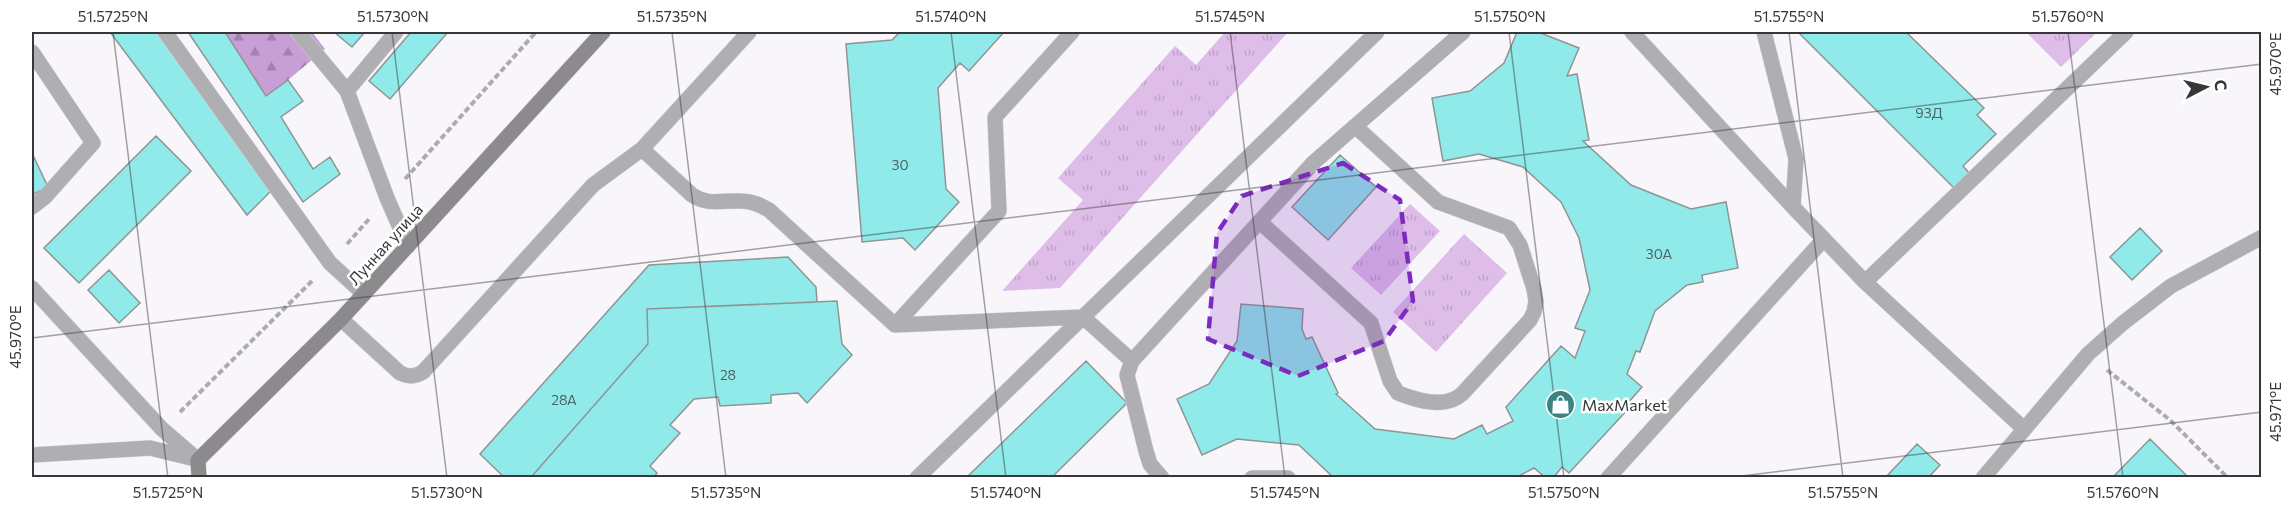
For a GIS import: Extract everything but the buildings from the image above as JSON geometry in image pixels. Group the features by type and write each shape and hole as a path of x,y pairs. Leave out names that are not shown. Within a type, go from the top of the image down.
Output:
{"street":[{"name":"Лунная улица","path":"198,460 341,319 603,32"},
{"path":"198,460 199,477"}],"lane":[{"path":"165,32 330,263 364,294"},
{"path":"298,32 347,91 387,198 408,246"},
{"path":"347,91 396,32"},
{"path":"341,319 400,373 408,377 423,372 593,185 642,149 749,32"},
{"path":"895,325 999,211 995,117 1072,32"},
{"path":"917,477 1377,32"},
{"path":"1162,477 1150,464 1137,418 1127,375 1132,361 1313,163 1463,32"},
{"path":"1632,32 1865,282 2024,429"},
{"path":"1764,32 1797,159 1793,207"},
{"path":"1865,282 2126,32"},
{"path":"32,52 93,143 45,197 32,207"},
{"path":"1260,222 1371,323 1390,381 1398,393 1446,403 1462,394 1530,320 1534,312 1536,301 1534,289 1520,245 1509,228 1438,202 1355,126"},
{"path":"642,149 701,201 713,203 741,201 756,203 769,210 895,325 1083,317 1132,361"},
{"path":"1983,477 2088,354 2123,323 2171,286 2262,237"},
{"path":"1608,477 1824,239"},
{"path":"32,288 162,429 198,460"},
{"path":"32,455 150,448 198,460"},
{"path":"1251,477 1288,477"}],"path":[{"path":"162,429 330,263 536,32"},
{"path":"2088,354 2170,420 2228,477"}],"highlighted area":[{"path":"1343,163 1400,200 1413,301 1384,341 1298,376 1208,339 1217,233 1242,196"}],"green space":[{"path":"225,32 312,32 325,49 266,96"},
{"path":"1225,32 1288,32 1060,288 1002,291 1083,200 1058,178 1175,46 1196,65"},
{"path":"2026,32 2097,32 2061,67"},
{"path":"1410,204 1440,231 1381,295 1351,268"},
{"path":"1464,234 1507,273 1436,352 1393,312"}],"place":[{"name":"MaxMarket","path":"1561,404"}]}
